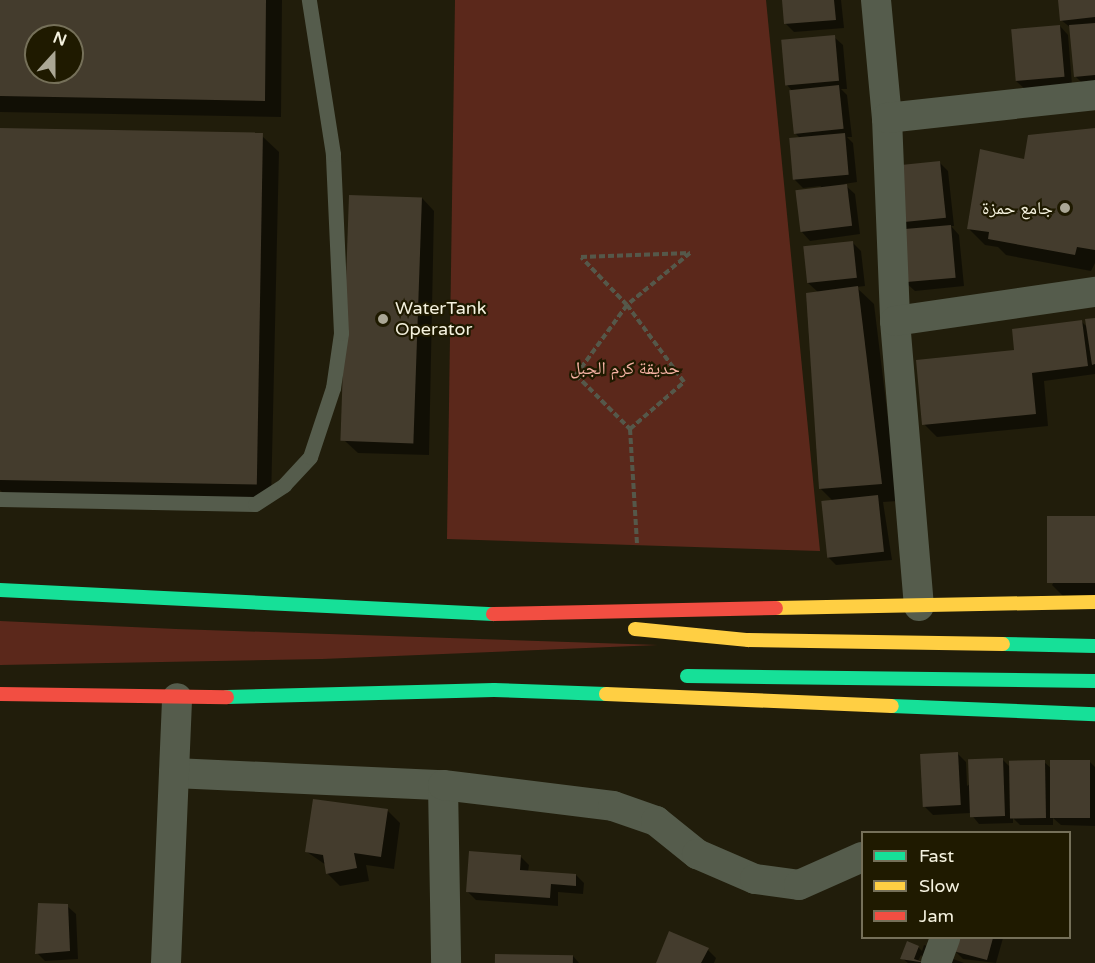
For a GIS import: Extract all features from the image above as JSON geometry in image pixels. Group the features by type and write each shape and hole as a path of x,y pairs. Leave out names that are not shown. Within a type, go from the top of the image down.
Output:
{"main road":[{"path":"0,590 487,614 748,640 1095,646"},
{"path":"487,614 1095,602"},
{"path":"677,676 1095,681"},
{"path":"0,694 177,698 494,690 631,680"},
{"path":"494,690 1095,714"}],"street":[{"path":"876,0 887,118 895,321 918,567 919,606"},
{"path":"887,118 1095,96"},
{"path":"895,321 1095,292"},
{"path":"166,963 177,698"},
{"path":"174,773 443,785 613,806 656,821 697,854 755,879 799,885 861,857"},
{"path":"443,785 446,963"},
{"path":"936,963 945,939"}],"lane":[{"path":"0,499 255,504 284,485 310,457 333,388 341,333 333,154 309,0"}],"path":[{"path":"630,429 684,382 627,304 581,256 690,254 627,304 576,375 630,429 637,545"}],"green space":[{"name":"حديقة كرم الجبل","path":"455,0 766,0 820,551 447,539"},
{"path":"0,621 658,645 322,659 0,665"}],"building":[{"path":"0,0 266,0 265,101 0,96"},
{"path":"782,0 834,0 836,20 784,24"},
{"path":"1058,0 1095,0 1095,17 1060,21"},
{"path":"1095,23 1095,75 1074,77 1069,25"},
{"path":"1060,25 1065,77 1016,81 1011,29"},
{"path":"835,35 839,81 785,86 781,40"},
{"path":"839,85 844,129 794,134 789,90"},
{"path":"0,128 263,133 257,485 0,480"},
{"path":"1095,128 1095,250 1077,247 1075,255 988,239 989,232 967,229 980,149 1024,159 1028,135"},
{"path":"845,133 849,175 793,180 789,138"},
{"path":"940,161 946,218 897,223 891,166"},
{"path":"847,184 852,226 801,232 795,190"},
{"name":"WaterTank Operator","path":"349,195 422,198 413,443 340,441"},
{"path":"951,225 956,278 904,282 899,230"},
{"path":"853,241 857,278 807,283 803,246"},
{"path":"858,286 882,484 819,489 806,293"},
{"path":"1095,318 1095,364 1092,365 1085,319"},
{"path":"1082,320 1088,366 1032,373 1036,414 922,425 916,360 1014,350 1012,329"},
{"path":"878,495 884,552 827,558 821,501"},
{"path":"1047,516 1095,516 1095,583 1047,583"},
{"path":"958,752 961,805 923,807 920,754"},
{"path":"1003,758 1005,816 970,817 968,759"},
{"path":"1045,760 1046,818 1010,819 1009,761"},
{"path":"1050,760 1090,760 1090,818 1050,818"},
{"path":"313,799 388,809 381,857 354,853 357,868 326,874 323,855 305,852"},
{"path":"469,851 521,855 520,870 576,874 576,886 551,884 550,898 466,892"},
{"path":"38,903 68,904 70,951 35,954"},
{"path":"669,931 709,948 701,963 656,963"},
{"path":"956,939 993,939 987,960 953,951"},
{"path":"907,941 919,946 914,959 926,963 900,959"},
{"path":"495,954 573,955 573,963 495,963"}],"traffic: fast":[{"path":"0,590 493,614"},
{"path":"1003,644 1095,646"},
{"path":"687,676 1095,681"},
{"path":"227,697 494,690 606,694"},
{"path":"892,706 1095,714"}],"traffic: slow":[{"path":"776,608 1095,602"},
{"path":"635,629 748,640 1003,644"},
{"path":"606,694 892,706"}],"traffic: jam":[{"path":"493,614 776,608"},
{"path":"0,694 227,697"}],"place":[{"name":"جامع حمزة","path":"1065,208"},
{"name":"WaterTank Operator","path":"383,319"}]}
